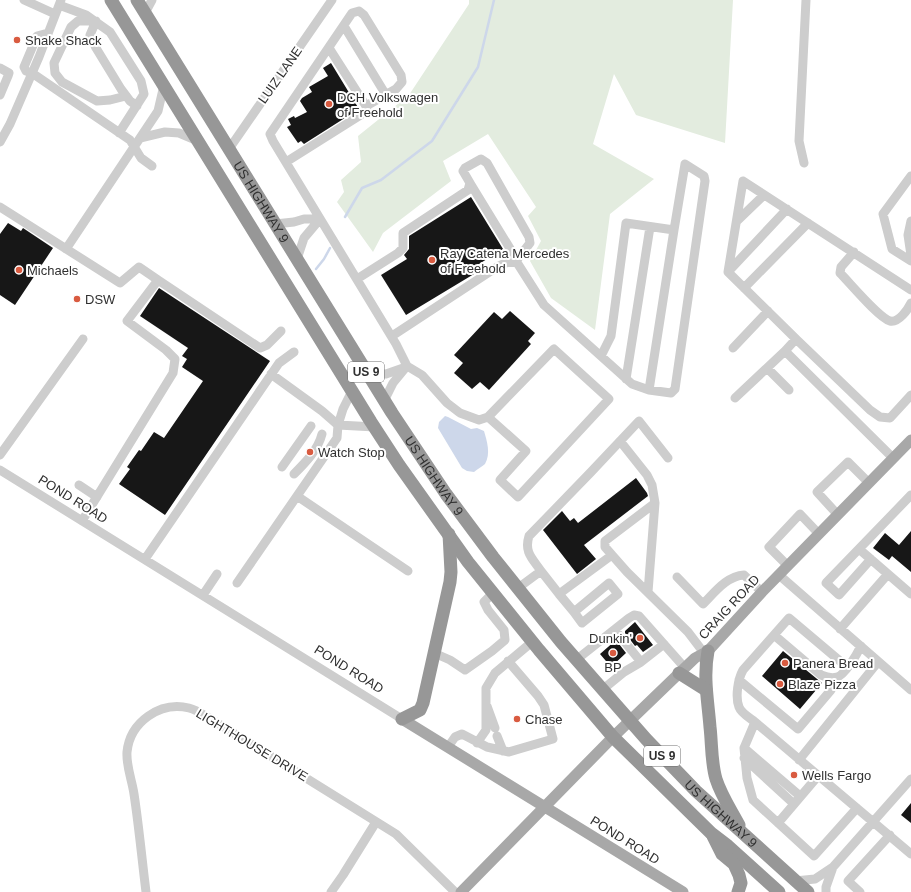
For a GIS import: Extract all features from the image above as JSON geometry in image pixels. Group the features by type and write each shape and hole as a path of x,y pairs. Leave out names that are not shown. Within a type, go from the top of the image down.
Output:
{"highway":[{"name":"US HIGHWAY 9","path":"112,0 352,391 399,465 468,562 532,642 613,737 712,833 778,892"},
{"name":"US HIGHWAY 9","path":"137,0 384,401 446,494 518,588 576,660 629,721 696,791 808,892"},
{"path":"402,719 420,710 424,703 450,577 449,534"},
{"path":"706,652 706,690 716,778 722,794 745,836"},
{"path":"682,670 706,690"},
{"path":"712,833 722,854 734,864 739,875 741,884 738,892"}],"main road":[{"name":"CRAIG ROAD","path":"461,892 629,721 695,658 706,652 778,575 911,440"},
{"name":"POND ROAD","path":"402,719 546,806 631,861 683,892"}],"street":[{"path":"24,0 55,14"},
{"path":"145,13 152,0"},
{"name":"LUIZ LANE","path":"229,149 332,0"},
{"path":"804,163 799,141 806,0"},
{"path":"0,142 10,124 60,3 86,15 110,32 141,81 144,94 119,133"},
{"path":"366,106 396,89 402,82 401,75 364,15 359,11 352,13 270,134 392,336 407,366 422,375 447,403 460,413 479,420 488,417 554,348 609,399 518,497 500,480 526,451 488,417"},
{"path":"96,21 78,21 70,27 54,63 55,72 62,82 97,101 110,100 126,96"},
{"path":"96,21 90,35 96,48 126,96 137,106"},
{"path":"344,26 386,94"},
{"path":"286,162 367,111 366,106 329,48"},
{"path":"0,68 9,73 0,95"},
{"path":"32,73 130,140 141,158 152,166"},
{"path":"66,249 158,111 164,84"},
{"path":"140,138 165,132 179,133 199,142"},
{"path":"392,336 497,267 516,260 530,243 529,237 487,163 481,158 465,168 463,171 516,260 544,305 632,384 649,390 671,393 675,389 705,182 704,176 685,164 649,390"},
{"path":"911,176 883,214 892,249 911,261"},
{"path":"728,272 743,181 911,290"},
{"path":"357,279 398,253 403,248 403,233 468,190 470,183"},
{"path":"737,221 764,194"},
{"path":"0,207 120,283 139,267 260,348 267,345 281,331"},
{"path":"728,272 787,209"},
{"path":"275,224 294,222 304,219 320,219"},
{"path":"297,259 304,238 320,219"},
{"path":"911,221 908,235 911,255"},
{"path":"601,356 611,336 626,223 674,230"},
{"path":"744,288 808,223"},
{"path":"626,379 650,227"},
{"path":"854,252 841,267 840,273 879,313 890,321 896,320 907,310 911,303"},
{"path":"728,272 870,410 880,417 890,418 911,395"},
{"path":"82,520 173,373 175,359 166,350 128,322 158,280"},
{"path":"733,348 768,311"},
{"path":"0,455 83,339"},
{"path":"735,398 796,339"},
{"path":"785,351 893,458"},
{"path":"145,559 271,374 279,363 294,352"},
{"path":"367,373 386,374 407,366"},
{"path":"384,401 393,383 407,366"},
{"path":"766,368 789,390"},
{"path":"271,374 322,411 338,425 375,427"},
{"path":"237,583 337,438 338,425 343,409 352,391"},
{"path":"574,612 609,583 618,594 582,623 529,553 526,545 529,536 639,421 668,458"},
{"path":"282,467 311,426"},
{"path":"322,434 334,442"},
{"path":"620,441 647,475 652,484 655,503 648,592"},
{"path":"838,514 817,492 848,462 869,482"},
{"name":"POND ROAD","path":"0,470 402,719"},
{"path":"79,486 97,496"},
{"path":"871,559 839,595 826,583 911,495"},
{"path":"297,496 408,571"},
{"path":"655,503 605,541 605,547 706,652"},
{"path":"788,566 769,547 800,514 819,534"},
{"path":"859,549 911,594"},
{"path":"560,594 612,555"},
{"path":"518,588 541,570"},
{"path":"203,595 217,574"},
{"path":"840,629 888,574"},
{"path":"677,577 703,604 727,581 737,575 744,575 762,592"},
{"path":"778,575 911,690"},
{"path":"434,654 450,660 465,670 505,640 504,630 488,610 484,602 493,593"},
{"path":"576,660 634,615 639,616 664,644 682,670"},
{"path":"847,667 789,618 743,670 738,680 739,707 742,712 911,854"},
{"path":"504,630 515,621"},
{"path":"615,630 642,662"},
{"path":"774,635 821,675 828,678 836,678 840,676 855,658 861,646"},
{"path":"477,743 486,730 486,688 495,672 532,642"},
{"path":"602,690 624,672 642,662 664,644"},
{"path":"448,747 455,737 462,734 487,748 509,752 553,739 544,705 508,661"},
{"path":"799,760 878,662"},
{"path":"738,680 798,729 831,690 836,678"},
{"path":"486,703 503,751"},
{"name":"LIGHTHOUSE DRIVE","path":"146,892 127,751 135,729 149,715 159,710 179,707 189,708 197,712 396,834 455,892"},
{"path":"754,722 744,753 748,783 753,800 814,856 857,808"},
{"path":"744,753 797,800"},
{"path":"778,823 818,776"},
{"path":"795,881 815,878 833,866 911,779"},
{"path":"331,892 376,822"},
{"path":"860,892 848,881 890,835"},
{"path":"826,892 826,887 833,866"}],"shaded area":[{"path":"469,0 733,0 725,143 636,115 614,74 593,144 654,179 610,214 595,330 551,298 530,261 541,241 528,216 536,207 488,134 443,161 451,181 383,233 373,252 337,202 344,192 341,180 361,162 358,136 409,95 469,4"}],"water":[{"path":"445,416 471,429 477,428 484,431 488,448 488,456 485,464 474,472 467,471 462,468 438,428 439,422"}],"building":[{"name":"DCH Volkswagen of Freehold","path":"331,63 359,109 304,144 301,141 298,143 287,127 291,125 288,119 294,116 295,118 307,112 300,101 312,92 309,87 328,76 323,68"},
{"path":"471,197 503,249 471,269 474,274 406,315 381,275 407,259 404,255 409,249 409,236"},
{"name":"Michaels","path":"8,223 21,231 23,228 53,248 15,305 0,295 0,234"},
{"path":"159,288 270,361 165,515 119,484 130,469 127,467 139,450 141,451 154,432 164,438 203,381 182,367 187,359 182,356 188,348 140,316"},
{"path":"510,311 535,333 528,341 531,344 489,390 480,382 472,389 454,373 463,363 454,355 494,312 502,319"},
{"path":"636,478 648,496 584,545 596,559 577,574 543,530 562,511 570,521 574,518 578,523"},
{"path":"911,531 911,572 892,556 889,560 873,548 885,533 899,545"},
{"path":"635,622 653,645 643,652 637,645 635,646 625,633 625,631"},
{"path":"616,640 626,653 611,667 600,654"},
{"path":"783,651 822,683 800,709 762,676"},
{"path":"911,803 911,823 901,815"}],"waterway":[{"path":"345,217 362,188 381,180 432,141 478,67 494,0"},
{"path":"316,269 330,248"}],"place":[{"name":"Shake Shack","path":"17,40"},
{"name":"DCH Volkswagen of Freehold","path":"329,104"},
{"name":"Ray Catena Mercedes of Freehold","path":"432,260"},
{"name":"Michaels","path":"19,270"},
{"name":"DSW","path":"77,299"},
{"name":"Watch Stop","path":"310,452"},
{"name":"Dunkin'","path":"640,638"},
{"name":"BP","path":"613,653"},
{"name":"Panera Bread","path":"785,663"},
{"name":"Blaze Pizza","path":"780,684"},
{"name":"Chase","path":"517,719"},
{"name":"Wells Fargo","path":"794,775"}]}
